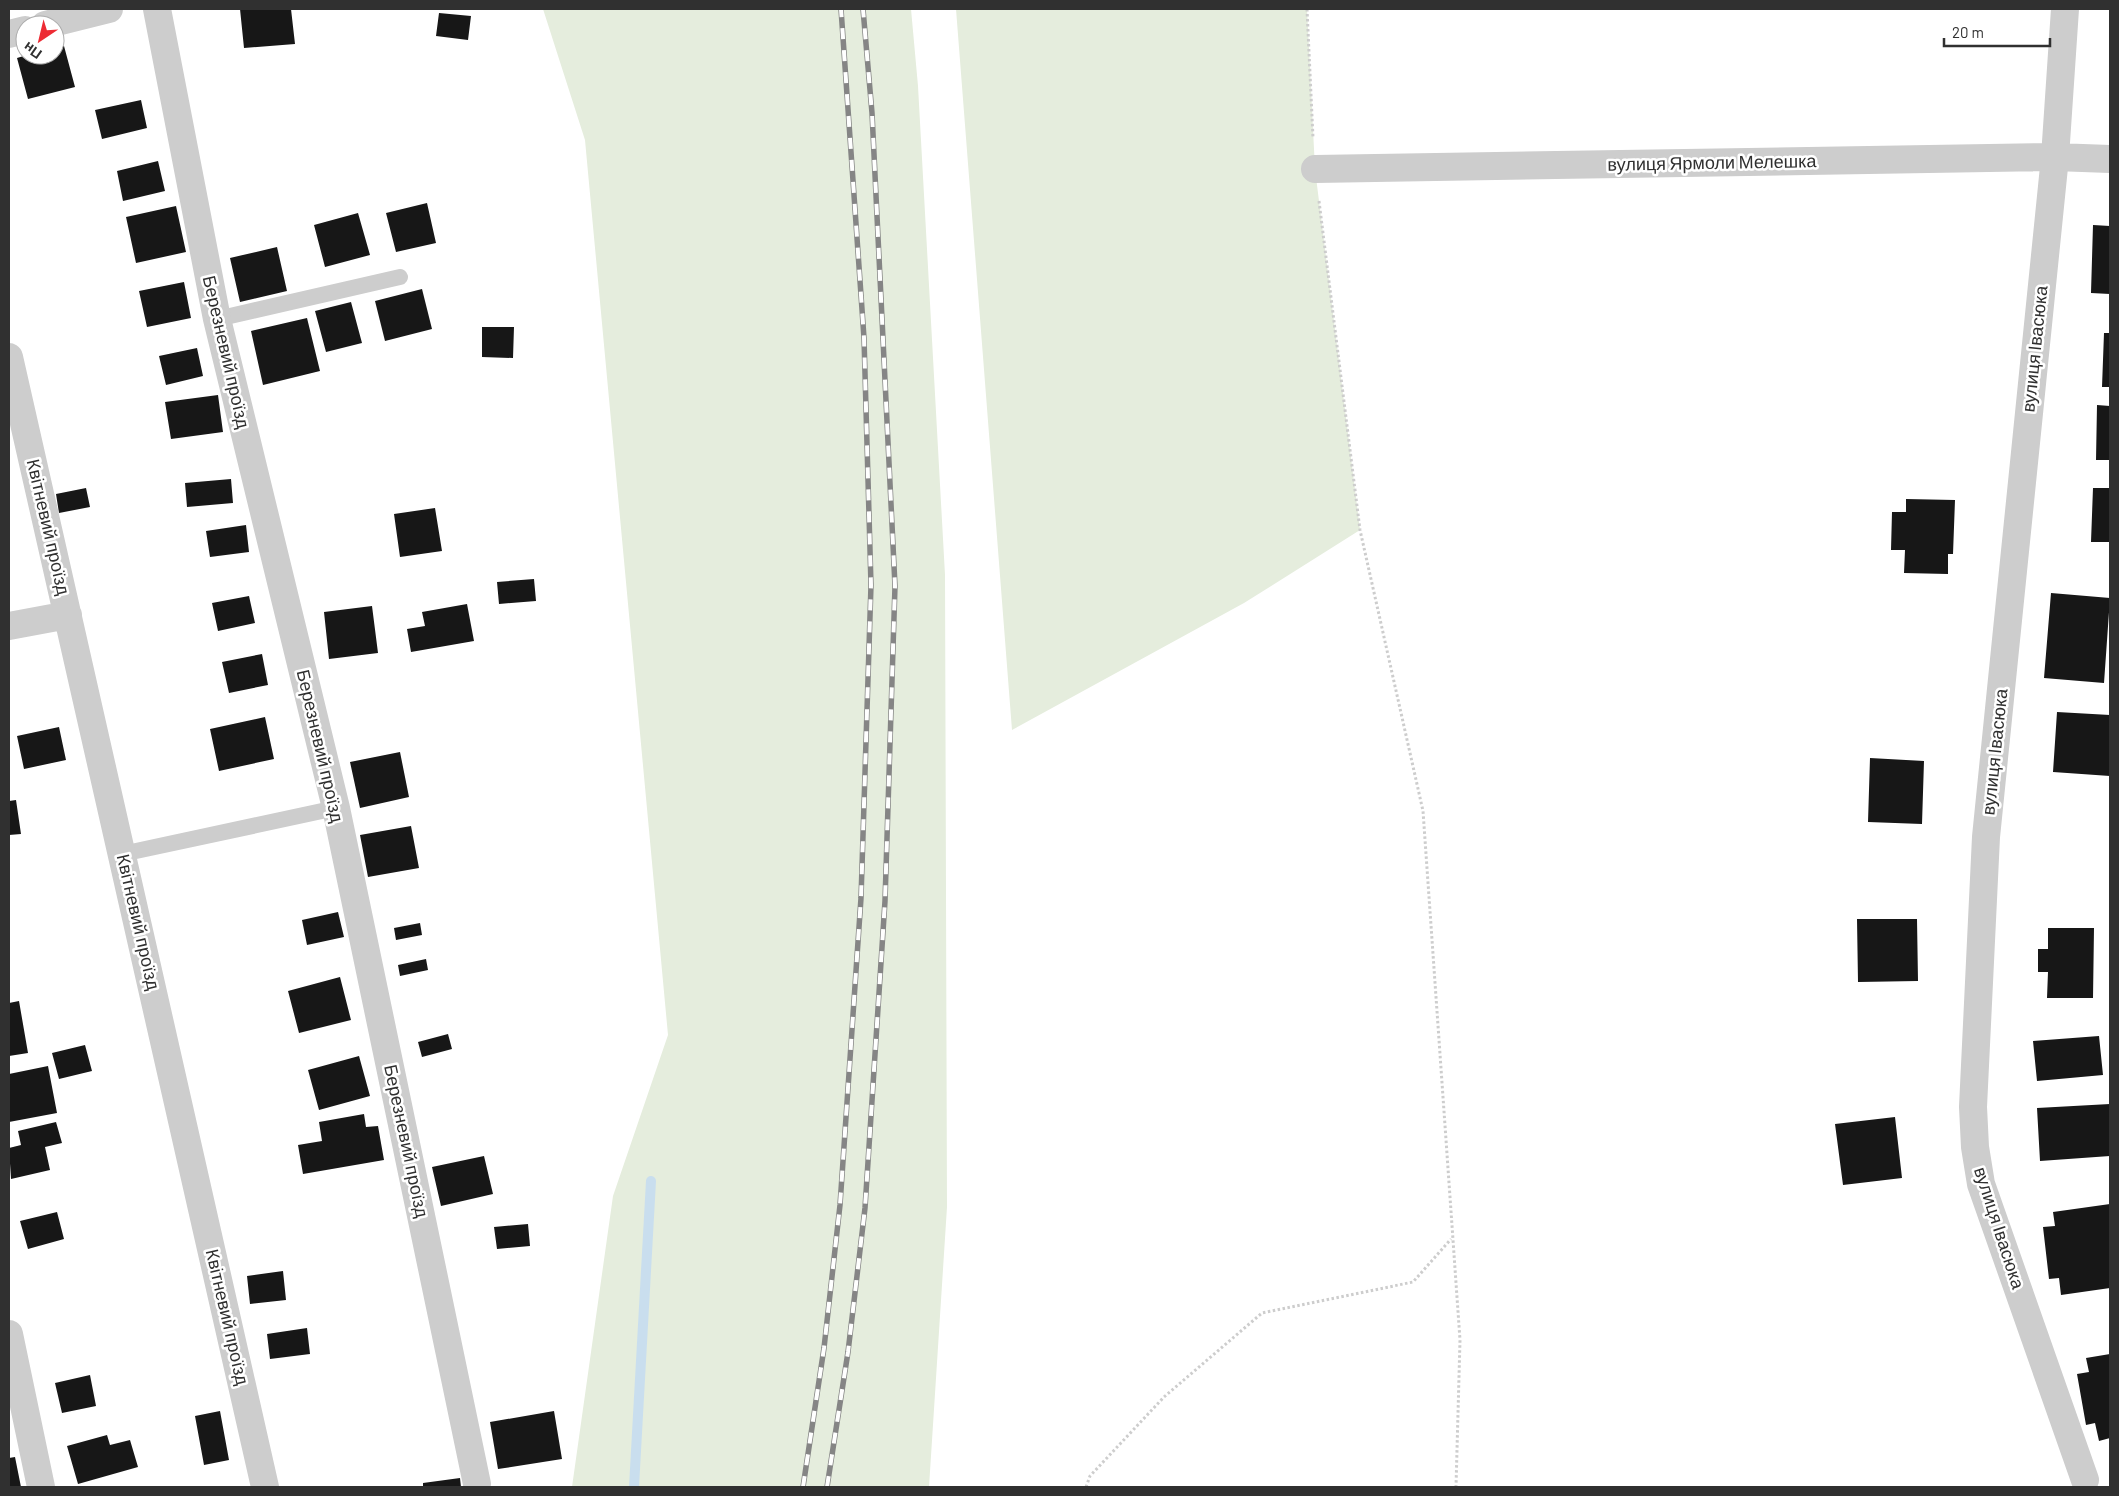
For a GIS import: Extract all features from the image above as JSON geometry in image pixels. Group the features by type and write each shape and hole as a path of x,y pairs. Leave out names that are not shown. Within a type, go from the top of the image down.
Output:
{"street":[{"path":"65,20 109,9"},
{"name":"Березневий проїзд","path":"156,9 217,319 336,808 478,1484"},
{"name":"вулиця Івасюка","path":"2065,9 2055,157 1986,837 1973,1107 1975,1147 1981,1184 2085,1480"},
{"name":"вулиця Ярмоли Мелешка","path":"1315,169 2055,157 2110,159"},
{"name":"Квітневий проїзд","path":"9,357 265,1487"},
{"path":"9,626 68,615"},
{"path":"9,1334 41,1487"}],"lane":[{"path":"217,319 400,277"},
{"path":"122,854 336,808"}],"path":[{"path":"1307,9 1315,169 1360,530 1423,811 1451,1239 1460,1340 1456,1487"},
{"path":"1086,1487 1090,1476 1164,1397 1262,1313 1413,1282 1451,1239"}],"green space":[{"path":"543,9 911,9 918,86 945,575 947,1207 929,1487 572,1487 613,1196 668,1035 585,140"},
{"path":"956,9 1307,9 1315,169 1360,530 1244,603 1012,730"}],"building":[{"path":"240,9 291,9 295,44 244,48"},
{"path":"439,13 471,16 468,40 436,36"},
{"path":"65,50 75,87 28,99 19,65 65,65"},
{"path":"141,100 147,128 102,139 95,110"},
{"path":"158,161 165,191 123,201 117,171"},
{"path":"427,203 436,243 396,252 386,213"},
{"path":"176,206 186,252 136,263 126,217"},
{"path":"358,213 370,255 325,267 314,225"},
{"path":"2093,225 2110,226 2110,294 2091,293"},
{"path":"277,247 287,291 240,302 230,258"},
{"path":"184,282 191,318 147,327 139,291"},
{"path":"422,289 432,329 385,341 375,301"},
{"path":"351,302 362,343 326,352 315,311"},
{"path":"307,318 320,371 263,385 251,331"},
{"path":"482,327 514,327 513,358 482,357"},
{"path":"2104,333 2110,333 2110,387 2102,387"},
{"path":"197,348 203,376 166,385 159,356"},
{"path":"218,395 223,432 171,439 165,402"},
{"path":"2097,405 2110,406 2110,460 2096,460"},
{"path":"231,479 233,503 187,507 185,483"},
{"path":"86,488 90,507 59,513 56,494"},
{"path":"2093,488 2110,488 2110,542 2091,542"},
{"path":"1906,499 1955,500 1953,554 1948,554 1948,574 1904,573 1905,550 1891,550 1892,512 1906,512"},
{"path":"435,508 442,551 400,557 394,514"},
{"path":"246,525 249,552 210,557 206,531"},
{"path":"534,579 536,601 499,604 497,582"},
{"path":"2051,593 2110,598 2104,683 2044,678"},
{"path":"249,596 255,623 218,631 212,603"},
{"path":"467,604 474,641 411,652 407,629 425,626 422,612"},
{"path":"372,606 378,653 329,659 324,612"},
{"path":"262,654 268,685 229,693 222,662"},
{"path":"2057,712 2110,715 2110,776 2053,772"},
{"path":"265,717 274,759 219,771 210,729"},
{"path":"59,727 66,760 24,769 17,736"},
{"path":"400,752 409,797 360,808 350,762"},
{"path":"1870,758 1924,761 1922,824 1868,822"},
{"path":"16,800 21,834 9,835 9,801"},
{"path":"411,826 419,868 368,877 360,835"},
{"path":"338,912 344,937 307,945 302,920"},
{"path":"1857,919 1917,919 1918,981 1858,982"},
{"path":"420,923 422,935 396,940 394,928"},
{"path":"2048,928 2094,928 2093,998 2047,998 2048,972 2038,972 2038,949 2048,949"},
{"path":"426,959 428,970 400,976 398,965"},
{"path":"340,977 351,1020 299,1033 288,991"},
{"path":"19,1001 28,1053 9,1056 9,1003"},
{"path":"448,1034 452,1049 422,1057 418,1042"},
{"path":"2099,1036 2103,1075 2037,1081 2033,1041"},
{"path":"85,1045 92,1071 59,1079 52,1053"},
{"path":"359,1056 370,1096 319,1110 308,1070"},
{"path":"48,1066 57,1113 9,1122 9,1074"},
{"path":"2110,1104 2110,1156 2040,1161 2037,1108"},
{"path":"364,1114 366,1127 378,1126 384,1160 303,1174 298,1145 322,1141 319,1122"},
{"path":"1895,1117 1902,1178 1843,1185 1835,1124"},
{"path":"56,1122 62,1143 45,1147 50,1170 11,1179 9,1148 21,1145 18,1131"},
{"path":"484,1156 493,1194 441,1206 432,1167"},
{"path":"2110,1204 2110,1288 2061,1295 2059,1278 2049,1279 2043,1227 2055,1226 2053,1212"},
{"path":"57,1212 64,1239 28,1249 20,1221"},
{"path":"528,1224 530,1246 497,1249 494,1227"},
{"path":"283,1271 286,1300 250,1304 247,1276"},
{"path":"307,1328 310,1354 270,1359 267,1334"},
{"path":"2110,1354 2110,1438 2099,1441 2095,1423 2086,1425 2077,1374 2089,1372 2086,1358"},
{"path":"90,1375 96,1406 62,1413 55,1383"},
{"path":"220,1411 229,1460 204,1465 195,1416"},
{"path":"554,1411 562,1459 498,1469 490,1422"},
{"path":"107,1435 110,1445 130,1440 138,1467 78,1484 67,1446"},
{"path":"15,1457 21,1487 9,1487 9,1458"},
{"path":"460,1478 461,1487 423,1487 423,1483"}],"waterway":[{"path":"634,1487 651,1181"}],"railway":[{"path":"803,1487 824,1348 840,1205 861,898 871,585 864,338 841,9"},
{"path":"827,1487 848,1352 865,1208 885,901 895,586 872,113 863,9"}]}
